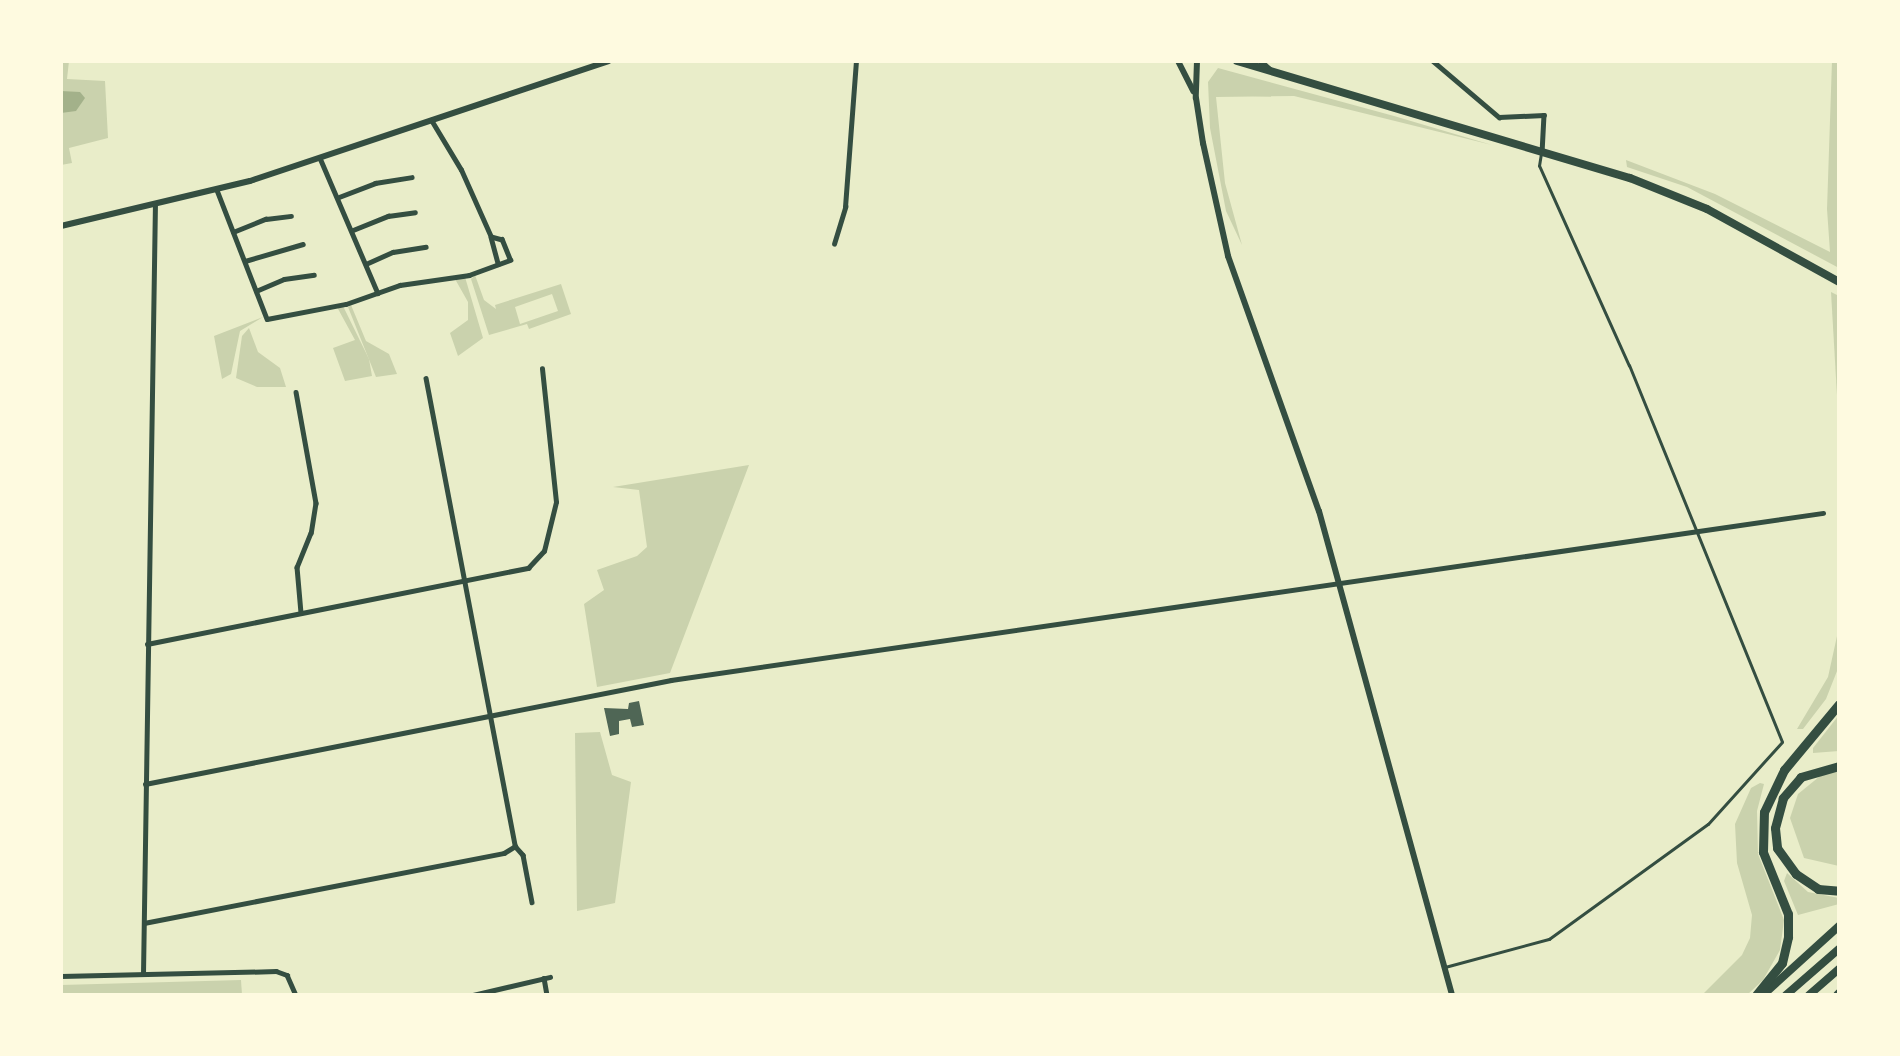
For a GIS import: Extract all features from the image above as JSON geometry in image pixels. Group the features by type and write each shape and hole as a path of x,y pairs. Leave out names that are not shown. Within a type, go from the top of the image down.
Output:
{"highway":[{"path":"1756,995 1782,963 1788,937 1788,914 1763,852 1763,812 1784,770 1839,704"},
{"path":"1839,766 1801,777 1783,798 1775,828 1777,848 1796,874 1818,889 1839,891"}],"main road":[{"path":"1237,61 1630,178 1707,209 1839,282"},
{"path":"1763,995 1839,926"},
{"path":"1786,995 1839,949"},
{"path":"1809,995 1839,969"}],"street":[{"path":"61,226 217,190 608,61"},
{"path":"834,244 845,207 856,61"},
{"path":"1178,61 1196,98"},
{"path":"1197,61 1196,98 1210,187 1228,256 1319,511 1452,995"},
{"path":"1260,61 1272,72"},
{"path":"1433,61 1499,117 1544,116 1542,150"},
{"path":"431,120 461,170 491,237 498,264"},
{"path":"320,158 368,263 378,293"},
{"path":"339,197 375,183 412,177"},
{"path":"217,190 267,319 346,304 378,293 468,275 510,260 502,240 491,237"},
{"path":"143,974 155,205"},
{"path":"353,230 388,216 415,212"},
{"path":"233,232 291,216"},
{"path":"245,261 303,244"},
{"path":"368,263 393,252 426,247"},
{"path":"256,291 284,279 314,275"},
{"path":"147,644 528,568 544,551 550,535 555,486 542,369"},
{"path":"426,378 515,846 523,855 532,902"},
{"path":"296,392 316,503 311,533 297,567 301,613"},
{"path":"145,784 671,680 1822,513"},
{"path":"144,923 504,853 515,846"},
{"path":"61,976 276,971 287,975 296,995"},
{"path":"473,995 547,977 547,995"}],"lane":[{"path":"1446,967 1549,939 1708,824 1782,742 1693,531 1629,366 1539,166 1542,150"}],"shaded area":[{"path":"61,61 69,61 67,79 105,81 108,138 69,148 72,163 61,165"},
{"path":"1832,61 1839,61 1839,268 1687,187 1627,167 1626,160 1715,194 1830,252 1827,209"},
{"path":"1218,68 1492,145 1294,96 1216,97 1225,183 1242,245 1226,211 1210,128 1208,82"},
{"path":"61,91 80,92 85,98 76,111 61,113"},
{"path":"475,275 484,300 496,309 495,305 561,284 571,314 529,329 527,324 489,335 471,279","holes":["552,294 558,311 520,324 515,307"]},
{"path":"465,277 483,338 458,356 450,333 468,320 468,302 455,279"},
{"path":"1831,292 1839,296 1839,430"},
{"path":"351,305 366,341 389,354 397,374 376,377 348,307"},
{"path":"343,306 369,359 372,376 345,381 333,348 355,340 337,307"},
{"path":"263,317 240,331 231,374 222,379 214,336"},
{"path":"249,328 258,352 280,368 286,387 257,387 236,378 242,336"},
{"path":"749,465 670,673 597,687 584,604 604,590 597,570 637,556 647,547 639,490 613,487"},
{"path":"1839,627 1839,666 1826,699 1803,729 1797,729 1828,677"},
{"path":"1839,715 1839,751 1813,753 1813,748"},
{"path":"600,732 612,775 631,782 615,903 577,911 575,733"},
{"path":"1825,772 1839,772 1839,866 1804,858 1790,818 1798,794"},
{"path":"1760,783 1764,784 1757,811 1758,854 1784,920 1780,950 1763,980 1747,995 1702,995 1742,955 1750,938 1752,915 1737,863 1735,824 1751,788"},
{"path":"1787,873 1808,892 1839,898 1839,904 1798,915 1784,881"},
{"path":"241,980 242,995 61,995 61,985"}],"building":[{"path":"639,701 644,725 632,727 630,719 619,721 619,734 610,736 604,708 628,709 629,703"}]}
